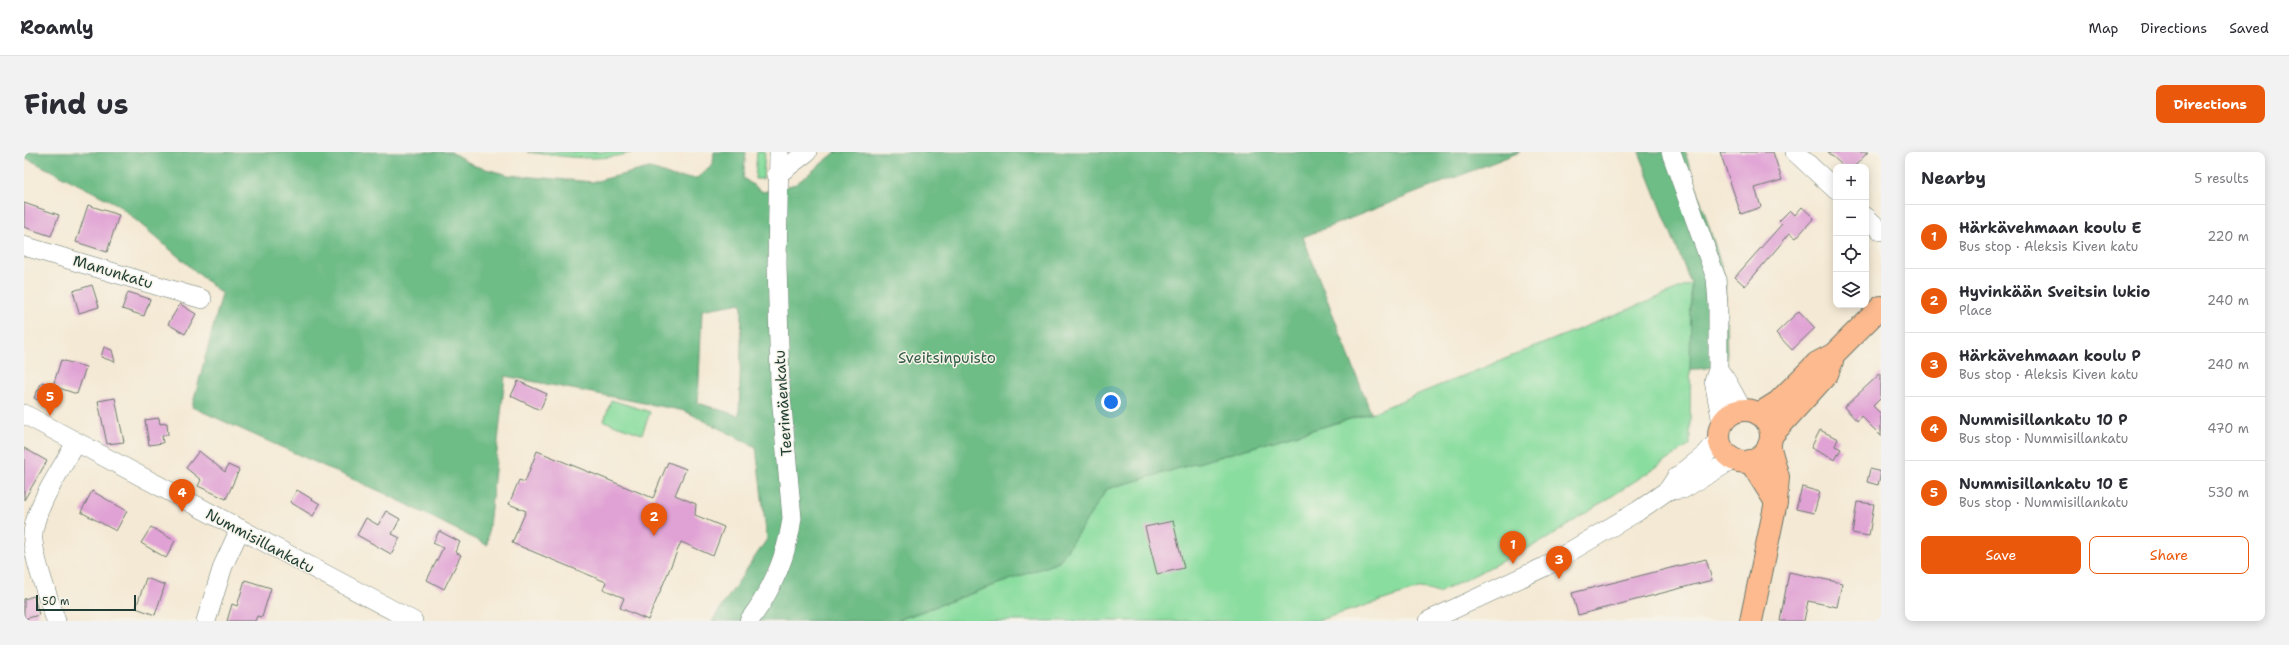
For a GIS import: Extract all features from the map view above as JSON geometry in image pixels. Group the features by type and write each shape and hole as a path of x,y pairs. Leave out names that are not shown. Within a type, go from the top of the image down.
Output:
{"main road":[{"path":"1834,354 1827,374 1770,440 1765,453 1758,458 1742,460 1727,454 1721,431 1735,412 1751,412 1778,402 1817,363 1834,354 1881,307"},
{"path":"1751,412 1766,421 1778,477 1776,502 1752,621"},
{"path":"1742,460 1776,502"}],"street":[{"name":"Teerimäenkatu","path":"749,621 770,589 780,570 790,539 792,518 780,385 777,263 777,175 779,152"},
{"path":"777,175 807,152"},
{"path":"1668,490 1676,478 1705,455 1721,431 1714,381 1718,370 1718,304 1716,278 1671,152"},
{"path":"1795,152 1833,187"},
{"path":"1869,220 1881,231"},
{"name":"Manunkatu","path":"24,246 202,299"},
{"path":"1718,370 1726,377 1734,396 1751,412"},
{"name":"Nummisillankatu","path":"24,414 412,621"},
{"path":"56,621 37,561 33,540 35,524 45,499 76,443"},
{"path":"1428,621 1544,567 1668,490 1683,488 1742,460"},
{"path":"206,621 222,566 240,529"}],"green space":[{"name":"Sveitsinpuisto","path":"24,152 451,152 475,166 508,175 593,182 649,168 674,177 697,178 713,165 714,152 746,152 743,178 763,192 796,184 836,152 1520,152 1303,237 1371,413 1107,489 1059,562 895,621 712,621 767,539 756,447 685,411 505,376 487,545 386,494 192,407 222,294 117,204 24,157","holes":["741,303 739,416 698,403 702,310"]},
{"path":"527,152 633,152 608,157 580,158"},
{"path":"757,152 765,152 763,179 755,179"},
{"path":"1639,152 1685,152 1725,277 1727,365 1690,370 1691,284"},
{"path":"1691,284 1690,445 1545,540 1438,593 1422,588 1316,621 896,621 1059,562 1107,489 1371,413"},
{"path":"611,400 650,412 642,434 604,421"}],"building":[{"path":"1720,152 1773,152 1782,180 1755,188 1761,207 1741,214"},
{"path":"1828,152 1868,152 1857,164 1841,164"},
{"path":"24,203 59,215 51,236 24,227"},
{"path":"88,205 119,215 107,252 76,242"},
{"path":"1802,207 1814,218 1796,238 1790,233 1745,286 1735,277 1782,224 1779,221 1790,210 1795,215"},
{"path":"92,285 99,307 79,313 73,291"},
{"path":"128,292 150,299 144,316 122,309"},
{"path":"180,304 196,314 185,334 168,324"},
{"path":"1799,311 1815,328 1792,350 1776,333"},
{"path":"104,347 112,350 115,362 101,357"},
{"path":"61,360 86,367 77,394 53,386"},
{"path":"1881,373 1881,398 1873,406 1881,414 1881,436 1861,416 1857,421 1844,407"},
{"path":"518,381 547,394 540,410 511,396"},
{"path":"42,382 59,390 50,407 34,398"},
{"path":"115,398 124,442 107,444 98,401"},
{"path":"159,418 160,424 167,423 168,435 162,436 163,443 149,445 145,420"},
{"path":"1820,430 1838,439 1835,446 1841,449 1835,460 1811,448"},
{"path":"24,448 47,461 24,500"},
{"path":"199,451 225,472 228,465 239,470 226,499 198,486 201,480 186,468"},
{"path":"537,451 653,498 668,462 686,469 675,495 696,504 695,515 724,527 713,556 681,542 648,620 620,608 624,598 603,589 606,582 512,543 526,511 509,504 519,480 525,482"},
{"path":"1870,469 1881,472 1878,485 1867,482"},
{"path":"1802,487 1820,492 1814,513 1796,509"},
{"path":"297,490 320,504 313,516 290,502"},
{"path":"92,491 127,511 116,531 81,512"},
{"path":"1857,502 1874,504 1869,536 1852,533"},
{"path":"386,511 400,519 392,534 400,538 391,554 357,535 366,518 378,525"},
{"path":"1173,521 1184,568 1157,574 1145,527"},
{"path":"151,527 175,541 166,558 141,543"},
{"path":"439,531 460,542 455,552 461,555 444,589 427,580 443,548 433,543"},
{"path":"1706,559 1712,580 1578,615 1572,593"},
{"path":"1789,572 1842,583 1837,607 1808,601 1804,621 1780,621"},
{"path":"146,578 165,585 155,615 136,608"},
{"path":"245,580 271,588 262,617 257,616 255,621 227,621 232,604 237,606"},
{"path":"34,596 39,615 24,619 24,599"}],"place":[{"name":"Nummisillankatu 10 E","path":"50,416"},
{"name":"Nummisillankatu 10 P","path":"182,512"},
{"name":"Hyvinkään Sveitsin lukio","path":"654,536"},
{"name":"Härkävehmaan koulu E","path":"1513,564"},
{"name":"Härkävehmaan koulu P","path":"1559,579"}]}
